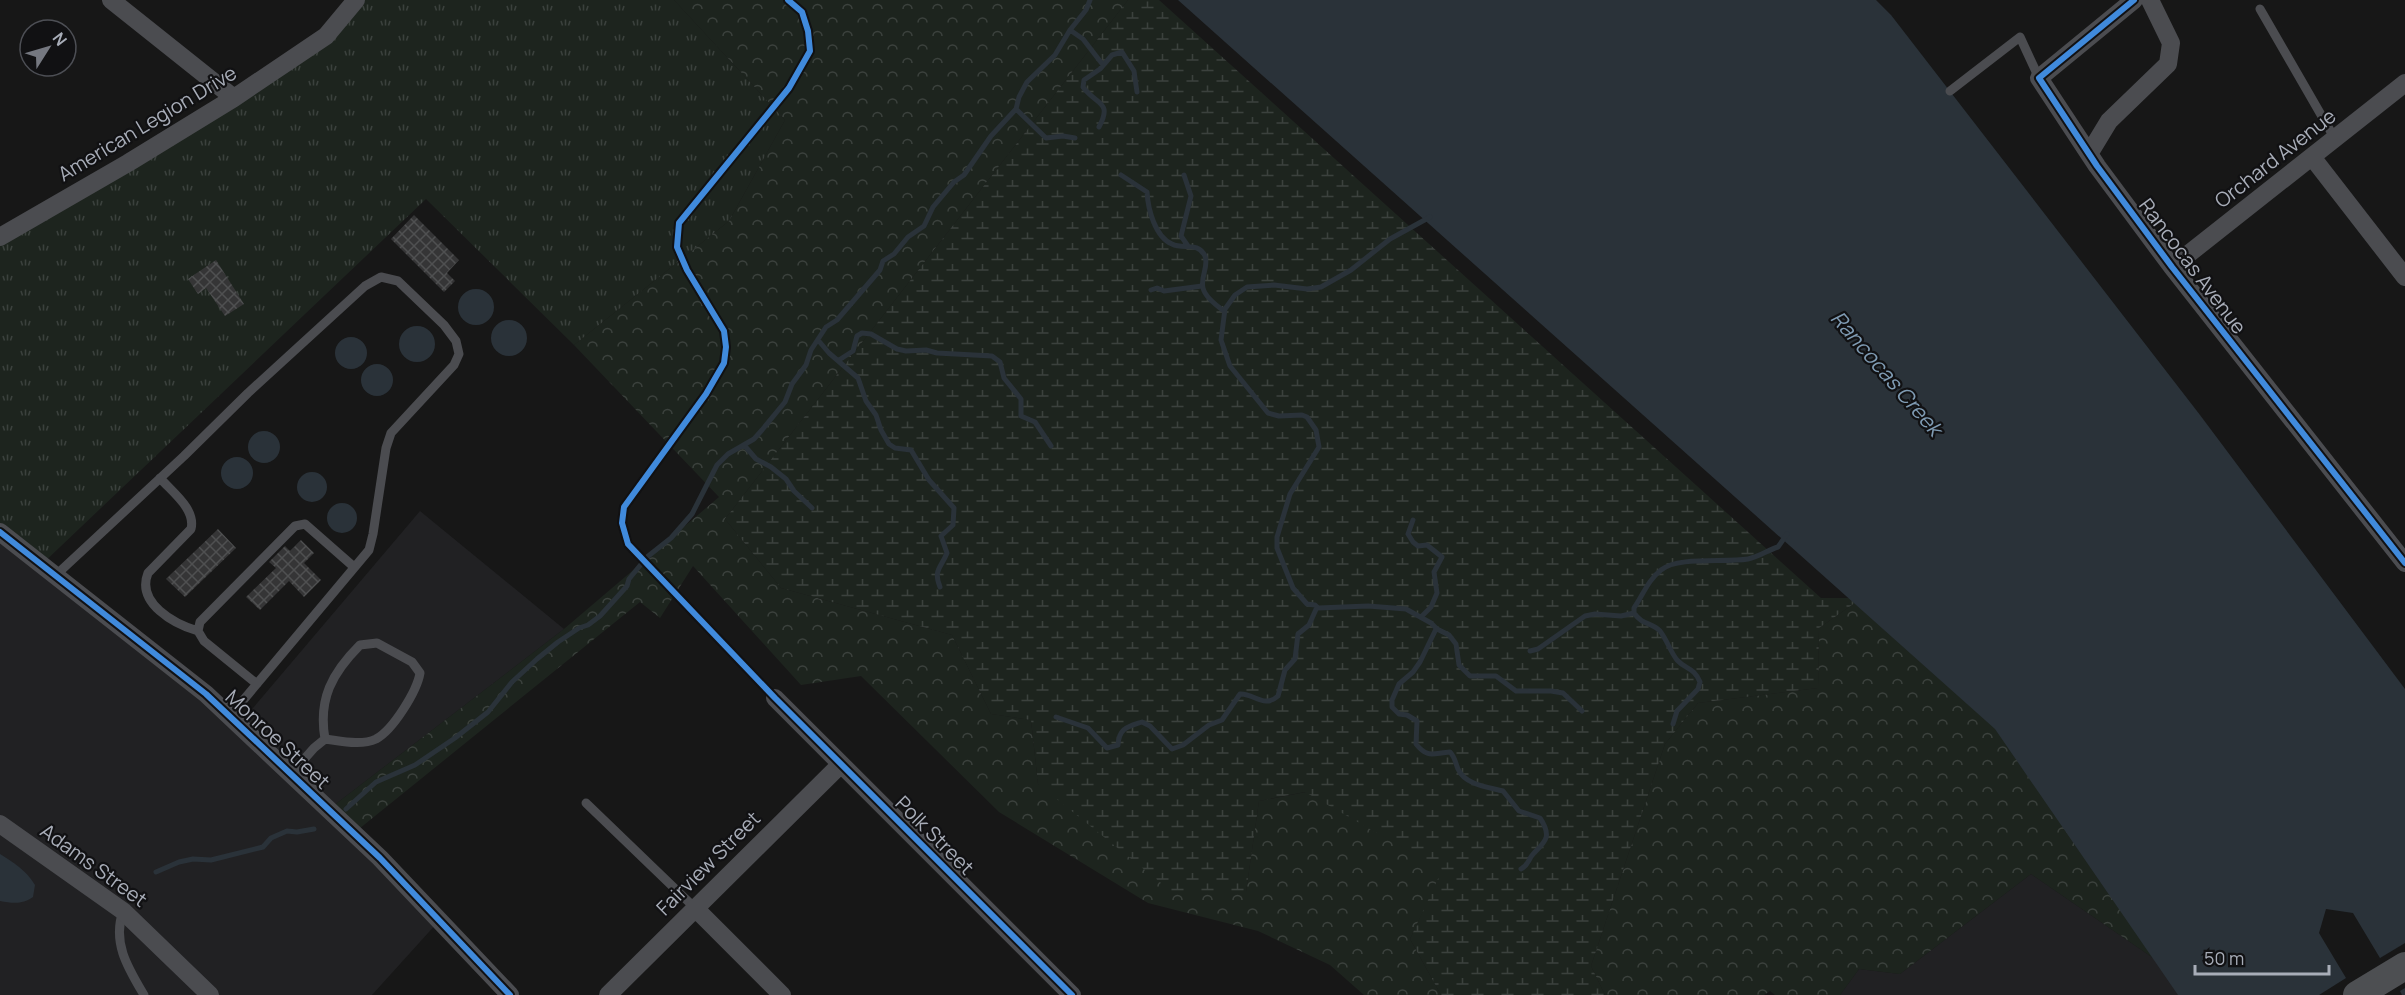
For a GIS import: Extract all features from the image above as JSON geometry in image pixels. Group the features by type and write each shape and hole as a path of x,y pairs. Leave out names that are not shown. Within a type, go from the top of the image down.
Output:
{"main road":[{"path":"2357,995 2403,967"}],"street":[{"path":"111,0 234,98"},
{"name":"American Legion Drive","path":"0,237 234,98 315,45 326,36 356,0"},
{"path":"2039,78 2134,0"},
{"path":"2089,154 2109,121 2168,64 2171,43 2150,0"},
{"name":"Rancocas Avenue","path":"2039,78 2089,154 2172,267 2405,563"},
{"name":"Orchard Avenue","path":"2172,267 2405,83"},
{"path":"2312,157 2405,277"},
{"name":"Monroe Street","path":"0,532 206,694 380,858 510,995"},
{"name":"Polk Street","path":"774,698 1072,995"},
{"name":"Fairview Street","path":"608,995 842,764"},
{"name":"Adams Street","path":"0,824 123,910 210,995"},
{"path":"695,908 782,995"}],"lane":[{"path":"2260,9 2335,139"},
{"path":"1950,91 2020,37 2039,78"},
{"path":"56,575 365,286 381,277 398,281 444,325 456,341 459,354 454,365 392,433 386,448 374,534 369,550 230,716"},
{"path":"160,478 190,512 193,522 191,529 148,573 144,583 146,593 153,604 179,625 198,631 204,641 257,684"},
{"path":"198,631 200,622 295,526 305,524 354,567"},
{"path":"291,774 325,739 360,743 377,739 390,727 418,686 420,673 412,662 377,643 360,645 347,657 328,688 321,717 325,739"},
{"path":"586,803 695,908"},
{"path":"123,910 118,924 123,959 144,995"}],"shaded area":[{"path":"420,511 564,629 324,813 438,922 372,995 0,995 0,535 236,728"},
{"path":"2031,874 2178,975 2190,995 1840,995 1859,969 1900,974"}],"green space":[{"path":"360,0 674,0 785,120 729,221 574,345 426,199 40,566 0,535 0,244 336,36"},
{"path":"674,0 1128,0 725,519 781,588 952,635 991,714 1031,720 1038,784 1246,892 1259,801 1306,792 1443,870 1410,939 1441,995 1364,995 1330,965 1258,931 1148,903 999,812 861,676 801,685 693,566 660,618 640,602 349,837 324,813 564,629 719,497 574,345 729,221 785,120"},
{"path":"1128,0 1159,0 1821,598 1862,598 1819,628 1818,688 1698,703 1665,744 1591,966 1605,995 1441,995 1410,939 1442,870 1305,792 1259,801 1246,892 1171,891 1038,784 1031,720 991,714 952,635 781,588 725,519"},
{"path":"1862,598 1963,683 2178,975 2031,874 1900,974 1859,969 1840,995 1775,995 1770,991 1764,995 1605,995 1591,966 1665,744 1698,703 1818,688 1819,628"}],"water":[{"name":"Rancocas Creek","path":"1178,0 1876,0 1891,15 2200,415 2405,689 2405,995 2178,995 1995,729"},
{"path":"476,289 489,294 494,307 489,320 476,325 463,320 458,307 463,294"},
{"path":"509,320 522,325 527,338 522,351 509,356 496,351 491,338 496,325"},
{"path":"417,326 430,331 435,344 430,357 417,362 404,357 399,344 404,331"},
{"path":"351,337 363,341 367,353 363,365 351,369 339,365 335,353 339,341"},
{"path":"377,364 389,368 393,380 389,392 377,396 365,392 361,380 365,368"},
{"path":"264,431 276,435 280,447 276,459 264,463 252,459 248,447 252,435"},
{"path":"237,457 249,461 253,473 249,485 237,489 225,485 221,473 225,461"},
{"path":"312,472 323,476 327,487 323,498 312,502 301,498 297,487 301,476"},
{"path":"342,503 353,507 357,518 353,529 342,533 331,529 327,518 331,507"},
{"path":"0,854 19,867 35,885 33,897 29,900 13,903 0,901"}],"pier":[{"path":"2326,909 2353,913 2380,958 2405,943 2405,988 2400,991 2402,995 2319,995 2346,978 2319,933"}],"building":[{"path":"414,215 459,260 447,273 455,281 444,292 391,239"},
{"path":"216,260 244,304 225,316 206,288 198,294 188,279"},
{"path":"218,529 236,548 185,597 166,579"},
{"path":"301,540 314,553 304,563 321,580 304,597 289,581 260,610 246,597 276,568 269,562 285,546 290,551"}],"waterway":[{"path":"346,809 376,782 415,765 455,738 488,712 512,682 537,659 558,642 600,616 627,586 629,579 647,557 671,538 692,514 717,465 728,454 754,439 785,402 792,384 806,365 811,350 826,327 837,320 880,270 883,261 894,254 908,237 924,226 933,207 954,182 964,175 991,136 1016,109 1027,82 1055,55 1070,30 1086,10 1090,0"},
{"path":"1070,30 1083,39 1103,65"},
{"path":"1099,127 1103,119 1104,108 1083,87 1084,80 1100,69 1112,55 1122,52 1134,71 1137,92"},
{"path":"1016,109 1046,138 1063,136 1075,138"},
{"path":"1121,175 1147,192 1153,222 1166,240 1176,246 1194,247 1202,251 1206,260 1202,284 1204,291 1224,311"},
{"path":"1184,175 1191,196 1181,236 1188,246"},
{"path":"1430,217 1390,239 1351,270 1321,287 1307,289 1274,285 1247,287 1235,295 1225,309 1221,340 1230,366 1268,413 1279,416 1302,415 1307,417 1316,430 1319,447 1290,494 1277,537 1277,548 1293,588 1307,604 1318,608 1368,606 1406,609 1449,635 1456,644 1459,665 1470,676 1496,676 1516,691 1563,693 1582,711"},
{"path":"1151,290 1157,288 1164,291 1202,286"},
{"path":"839,360 853,351 857,336 862,333 871,334 897,349 906,351 926,350 937,353 992,356 1000,362 1004,378 1021,399 1021,416 1035,422 1051,446"},
{"path":"818,340 829,353 858,378 866,401 876,415 889,444 895,448 911,450 929,480 954,508 953,525 941,536 947,553 937,577 940,587"},
{"path":"744,445 756,459 786,479 794,491 812,508"},
{"path":"1413,520 1408,534 1413,542 1418,546 1427,545 1442,557 1434,572 1437,593 1431,607 1421,617"},
{"path":"1634,613 1634,608 1649,583 1661,570 1690,561 1752,558 1778,547 1787,534"},
{"path":"1056,717 1088,728 1107,748 1118,745 1120,735 1125,729 1142,722 1150,726 1172,749 1183,745 1209,725 1222,720 1240,694 1264,701 1273,700 1278,696 1285,670 1295,659 1298,634 1309,625 1317,607"},
{"path":"1634,613 1660,631 1677,660 1692,671 1700,682 1698,689 1677,711 1673,724"},
{"path":"1530,651 1538,649 1585,616 1595,614 1621,616 1634,613"},
{"path":"1436,629 1420,662 1413,672 1399,684 1392,700 1392,707 1399,714 1407,715 1417,721 1416,744 1424,752 1431,754 1450,752 1466,779 1503,791 1519,811 1540,818 1546,829 1546,838 1526,866 1521,869"},
{"path":"156,872 179,862 193,859 211,860 263,847 271,838 287,831 314,829"}],"cycle path":[{"path":"788,0 802,12 808,31 810,51 789,88 679,223 677,247 687,270 724,331 726,347 724,363 706,394 624,507 622,523 628,544 775,698 1072,995"},
{"path":"2134,0 2039,78 2097,166 2172,267 2405,563"},
{"path":"0,532 206,694 380,858 510,995"}]}
